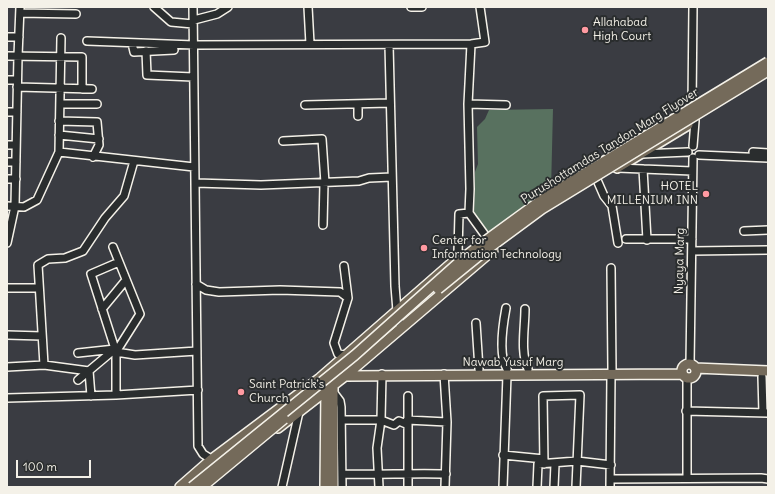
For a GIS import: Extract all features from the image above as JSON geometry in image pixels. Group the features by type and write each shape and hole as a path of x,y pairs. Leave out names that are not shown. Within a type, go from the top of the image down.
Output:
{"main road":[{"path":"180,487 212,459 329,371 459,256 542,195 768,58"},
{"name":"Purushottamdas Tandon Marg Flyover","path":"192,487 355,355 467,255 492,236 547,196 768,62"},
{"name":"Purushottamdas Tandon Marg Flyover","path":"202,487 460,270 509,232 581,184 768,71"},
{"path":"207,487 224,471 299,412 331,390 354,367 465,273 495,248 546,210 642,154 768,76"},
{"name":"Nawab Yusuf Marg","path":"354,367 364,369 479,370 507,372 528,369 612,372"},
{"path":"329,371 331,390 335,405 333,487"},
{"name":"Nawab Yusuf Marg","path":"345,376 507,372 689,371 766,375"},
{"path":"325,487 327,413 331,390"}],"street":[{"path":"154,7 171,22 193,22 217,14 228,7"},
{"path":"193,7 198,446 203,454 212,459 224,471"},
{"path":"308,7 310,44"},
{"path":"411,7 422,7"},
{"path":"87,41 194,45 471,44 485,42 480,7"},
{"path":"693,7 692,105 695,121 694,146"},
{"path":"7,243 15,206 20,10 76,14"},
{"path":"7,37 19,37"},
{"path":"7,206 24,207 37,200 59,152 61,38"},
{"path":"132,43 134,52 174,50"},
{"path":"471,44 468,104 470,189 469,214 485,237 495,248"},
{"path":"389,45 397,310 401,328"},
{"path":"146,51 147,75 193,77"},
{"path":"7,56 82,57 82,88"},
{"path":"7,80 17,83 60,88 92,89"},
{"path":"305,105 390,103"},
{"path":"60,104 97,104"},
{"path":"358,104 358,116"},
{"path":"468,104 506,105"},
{"path":"7,112 17,112"},
{"path":"60,121 97,122 99,145 93,157"},
{"path":"59,135 98,139"},
{"path":"283,141 322,139 324,183 323,225"},
{"path":"7,145 16,145"},
{"path":"688,152 689,148 694,146"},
{"path":"694,146 699,148 698,155"},
{"path":"59,152 93,157 194,167"},
{"path":"642,154 688,152 689,155 768,153"},
{"path":"698,155 768,158"},
{"name":"Nyaya Marg","path":"687,478 686,411 689,371 692,251 692,170 698,155"},
{"path":"44,365 38,265 48,259 65,258 83,251 105,218 124,196 134,161"},
{"path":"7,162 16,162"},
{"path":"618,168 692,170"},
{"path":"643,169 647,240"},
{"path":"196,183 261,185 324,183 392,177"},
{"path":"7,179 16,179"},
{"path":"597,180 604,196 612,206 618,243"},
{"path":"465,273 459,256 459,214 469,214"},
{"path":"744,231 768,230"},
{"path":"626,239 692,239"},
{"path":"78,380 116,350 140,314 113,247"},
{"path":"692,251 768,250"},
{"path":"116,395 116,350 91,274 119,262"},
{"path":"344,266 348,298 334,342 338,354 347,355 354,367"},
{"path":"610,487 612,372 611,268"},
{"path":"102,309 126,280"},
{"path":"196,284 206,290 219,292 280,290 340,292 348,298"},
{"path":"7,288 39,288"},
{"path":"503,487 507,372 503,363 503,338 506,308"},
{"path":"525,310 524,353 528,369"},
{"path":"476,323 479,370"},
{"path":"7,335 42,336"},
{"path":"78,352 116,350 135,355 197,351"},
{"path":"7,367 44,365 89,371"},
{"path":"89,371 91,396"},
{"path":"380,487 377,448 381,420 382,374"},
{"path":"444,374 447,422 445,487"},
{"path":"686,411 765,413 766,375"},
{"path":"7,398 116,395 198,390"},
{"path":"331,390 340,402 342,420 342,487"},
{"path":"544,461 543,396 580,395 576,487"},
{"path":"408,396 408,487"},
{"path":"282,487 299,412"},
{"path":"342,420 381,420 394,425 399,421 406,424 408,420 447,422"},
{"path":"503,455 555,464 577,461 611,465"},
{"path":"537,487 538,464 544,461"},
{"path":"554,487 555,464"},
{"path":"342,474 379,475 408,472 446,474"},
{"path":"610,479 768,479"}],"green space":[{"path":"553,109 551,190 488,238 474,212 475,172 478,164 477,127 485,119 489,110"}],"place":[{"name":"Allahabad High Court","path":"585,30"},
{"name":"HOTEL MILLENIUM INN","path":"706,194"},
{"name":"Center for Information Technology","path":"424,248"},
{"name":"Saint Patrick's Church","path":"241,392"}]}
